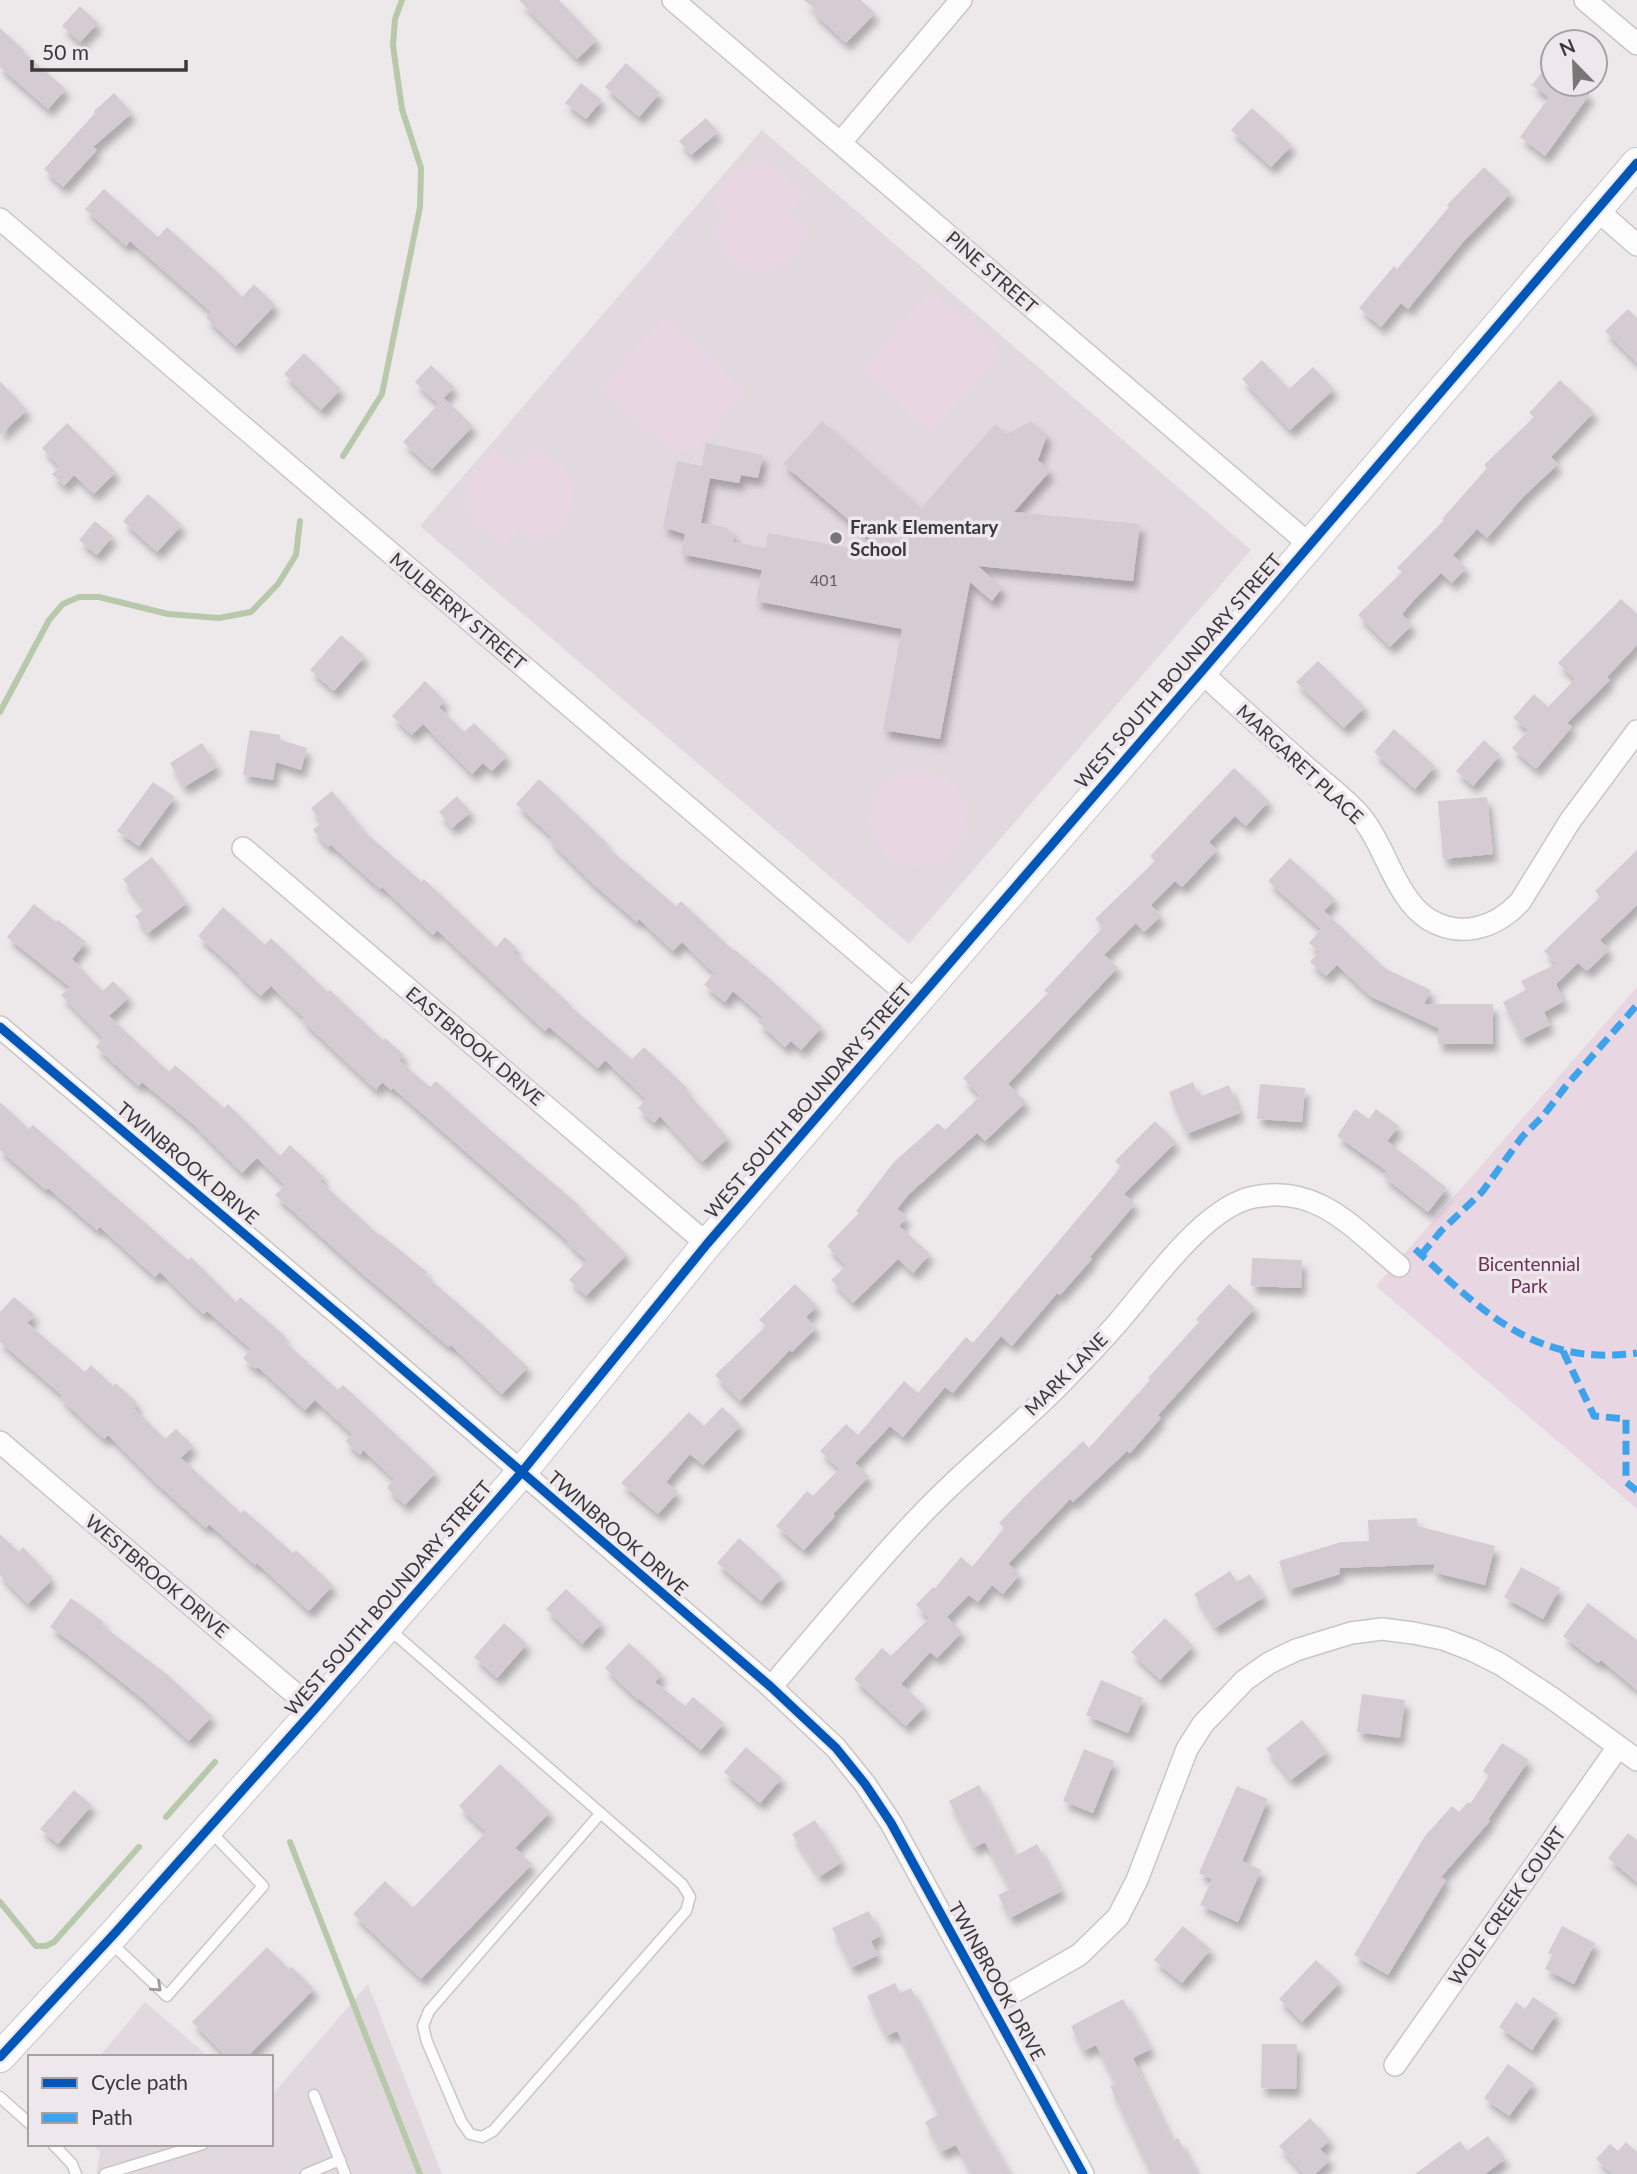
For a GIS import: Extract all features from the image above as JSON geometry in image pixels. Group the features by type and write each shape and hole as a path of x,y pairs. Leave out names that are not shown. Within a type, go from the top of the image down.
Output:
{"street":[{"name":"PINE STREET","path":"673,0 1310,545"},
{"path":"841,142 961,0"},
{"path":"1585,0 1637,44"},
{"name":"WEST SOUTH BOUNDARY STREET","path":"0,2057 208,1829 521,1473 707,1244 1637,163"},
{"path":"1597,210 1637,245"},
{"name":"MULBERRY STREET","path":"0,219 916,1002"},
{"name":"MARGARET PLACE","path":"1201,672 1358,813 1414,906 1428,919 1458,930 1496,922 1520,902 1570,821 1637,731"},
{"name":"EASTBROOK DRIVE","path":"243,848 707,1244"},
{"name":"TWINBROOK DRIVE","path":"0,1027 771,1687 835,1748 865,1784 891,1823 1083,2174"},
{"name":"MARK LANE","path":"771,1687 925,1511 1063,1381 1117,1324 1189,1240 1224,1209 1253,1197 1277,1194 1294,1194 1310,1199 1325,1206 1399,1266"},
{"name":"WESTBROOK DRIVE","path":"0,1442 314,1710"},
{"path":"991,2005 1079,1955 1118,1917 1137,1880 1187,1748 1203,1724 1245,1680 1269,1663 1296,1650 1351,1633 1382,1629 1443,1640 1500,1664 1637,1760"},
{"name":"WOLF CREEK COURT","path":"1395,2065 1618,1747"}],"lane":[{"path":"387,1627 682,1884 690,1897 686,1911 494,2132 482,2137 470,2134 461,2122 427,2042 423,2026 429,2011 600,1814"},
{"path":"108,1940 167,1996 263,1886 208,1829"},
{"path":"314,2095 345,2174"},
{"path":"0,2097 28,2122"},
{"path":"55,2146 72,2164 76,2174"},
{"path":"105,2174 196,2146"},
{"path":"306,2174 340,2160"}],"shaded area":[{"name":"Frank Elementary School","path":"762,130 1251,550 909,944 420,526"},
{"path":"368,1984 442,2174 96,2174 100,2152 94,2146 273,2146 273,2094"},
{"path":"145,2002 207,2055 101,2055"}],"green space":[{"path":"762,163 771,166 805,195 789,210 805,225 800,248 792,257 771,270 759,272 737,265 713,233 729,216 711,199 738,170"},
{"path":"931,291 1002,351 932,432 860,370"},
{"path":"664,317 738,383 744,392 698,449 671,450 601,388"},
{"path":"494,450 516,468 531,450 557,463 570,476 574,493 570,514 558,530 537,543 521,527 505,545 472,520 467,488 470,479"},
{"path":"918,770 936,774 952,784 962,800 966,818 962,836 952,852 936,862 918,866 900,862 884,852 874,836 870,818 874,800 884,784 900,774"},
{"name":"Bicentennial Park","path":"1637,987 1637,1509 1376,1286"}],"building":[{"path":"519,0 559,0 597,40 577,59"},
{"path":"804,0 861,0 875,13 846,43"},
{"path":"80,6 98,23 80,42 62,26"},
{"path":"0,28 66,89 48,109 0,67"},
{"path":"626,63 660,93 639,117 605,87"},
{"path":"1539,76 1539,90 1530,84"},
{"path":"581,83 602,100 586,119 565,103"},
{"path":"114,93 132,113 93,147 97,150 63,187 44,169 94,111"},
{"path":"1548,98 1587,98 1545,156 1520,137"},
{"path":"1252,108 1292,145 1271,167 1231,130"},
{"path":"706,118 718,132 691,155 679,141"},
{"path":"1484,167 1511,193 1463,242 1408,309 1401,303 1381,327 1359,308 1394,266 1397,269 1449,207 1447,205"},
{"path":"104,189 158,237 167,227 242,297 254,284 275,305 236,346 206,318 211,312 130,241 126,246 85,209"},
{"path":"1628,309 1637,318 1637,363 1605,331"},
{"path":"304,353 341,389 321,410 284,374"},
{"path":"1262,360 1289,389 1313,367 1334,389 1290,430 1242,379"},
{"path":"431,365 454,387 438,404 415,382"},
{"path":"1560,380 1594,412 1551,457 1558,464 1523,497 1487,538 1477,529 1453,555 1466,568 1452,583 1441,573 1413,601 1402,614 1412,625 1390,647 1358,615 1402,572 1397,568 1444,520 1442,519 1487,468 1484,465 1534,417 1529,413"},
{"path":"0,381 27,410 0,435"},
{"path":"444,398 473,426 432,469 403,442"},
{"name":"Frank Elementary School","path":"822,421 921,508 995,424 1007,434 1031,421 1047,435 1038,460 1050,471 1014,512 1140,524 1133,581 978,566 1002,588 992,601 970,582 940,739 883,730 902,629 756,601 762,570 681,554 685,534 663,527 677,461 702,466 706,443 763,455 758,478 741,475 739,483 710,478 701,523 728,528 728,532 734,533 733,542 766,548 768,533 891,556 783,464"},
{"path":"67,423 116,472 94,494 74,475 64,486 52,474 60,467 42,448"},
{"path":"148,494 182,525 157,552 123,521"},
{"path":"95,521 113,536 97,555 79,540"},
{"path":"1621,599 1637,614 1637,645 1607,677 1610,680 1567,723 1572,727 1536,769 1512,748 1528,730 1513,718 1534,694 1548,707 1575,679 1558,663"},
{"path":"341,635 365,656 334,691 310,670"},
{"path":"1318,661 1365,707 1344,728 1296,682"},
{"path":"425,681 445,701 439,707 464,732 474,723 507,756 492,771 483,763 472,774 423,724 412,735 392,716"},
{"path":"1394,729 1435,766 1415,789 1374,752"},
{"path":"250,730 280,735 280,740 307,748 301,770 276,762 273,780 243,775"},
{"path":"1484,740 1500,755 1473,786 1456,771"},
{"path":"202,743 217,767 184,787 170,763"},
{"path":"1234,768 1269,801 1246,826 1235,816 1209,842 1217,850 1182,887 1175,881 1151,905 1161,916 1144,932 1136,923 1104,955 1118,967 1008,1084 1026,1102 985,1141 977,1133 909,1194 897,1209 907,1217 899,1226 930,1254 913,1273 898,1259 853,1303 831,1280 846,1266 827,1246 859,1213 856,1211 894,1162 938,1123 945,1130 980,1096 963,1078 1048,993 1044,991 1103,927 1095,919 1155,861 1150,856"},
{"path":"539,779 608,844 606,846 676,906 681,901 822,1027 801,1050 791,1041 785,1047 758,1022 763,1017 733,991 725,1002 704,985 714,973 682,942 673,951 639,919 637,922 593,884 549,840 552,837 516,804"},
{"path":"153,782 175,797 139,846 117,831"},
{"path":"332,791 366,833 422,882 424,879 496,947 505,937 517,948 513,952 632,1059 644,1047 687,1088 685,1090 728,1138 702,1162 660,1116 654,1123 638,1108 646,1099 605,1060 598,1068 549,1027 545,1031 437,930 433,935 382,887 380,889 331,845 328,847 313,830 322,822 311,808"},
{"path":"457,796 471,812 452,828 439,812"},
{"path":"1487,797 1493,854 1443,859 1438,801"},
{"path":"1637,850 1637,905 1600,940 1609,950 1587,971 1578,963 1556,984 1564,1001 1544,1012 1550,1025 1522,1039 1503,1002 1526,990 1521,981 1556,964 1544,951 1600,897 1595,891"},
{"path":"152,857 187,903 148,933 135,916 145,909 123,879"},
{"path":"1290,858 1335,899 1324,911 1386,969 1431,990 1424,1004 1493,1004 1493,1044 1438,1044 1438,1028 1370,996 1337,965 1326,976 1310,962 1319,952 1309,943 1321,929 1268,881"},
{"path":"34,904 86,942 72,959 103,991 113,981 129,997 109,1016 169,1072 175,1065 224,1108 228,1104 280,1156 290,1145 324,1177 320,1181 379,1235 427,1272 425,1275 528,1367 502,1394 451,1345 449,1347 356,1268 275,1195 285,1185 257,1158 242,1173 192,1123 142,1082 139,1086 96,1047 103,1038 61,995 70,987 7,937"},
{"path":"223,907 265,945 271,938 328,992 330,990 383,1040 385,1038 404,1055 399,1060 430,1087 436,1081 579,1205 577,1206 627,1254 586,1296 569,1280 587,1261 568,1241 393,1088 391,1090 382,1082 376,1090 302,1020 304,1018 271,986 261,996 198,936"},
{"path":"1193,1082 1199,1097 1229,1085 1240,1113 1186,1134 1169,1092"},
{"path":"1260,1084 1305,1088 1302,1122 1257,1119"},
{"path":"0,1102 29,1129 33,1125 188,1260 191,1257 236,1302 240,1297 285,1336 282,1339 338,1390 343,1385 436,1472 405,1505 387,1488 394,1479 363,1450 360,1455 345,1441 352,1434 315,1400 305,1410 258,1367 255,1369 243,1358 251,1349 207,1311 203,1314 160,1272 155,1277 100,1227 97,1230 0,1150"},
{"path":"1355,1109 1369,1119 1376,1109 1399,1126 1387,1141 1447,1188 1428,1212 1383,1176 1387,1171 1337,1136"},
{"path":"1155,1121 1176,1142 1124,1194 1135,1204 1060,1295 1057,1293 1012,1346 1001,1336 953,1393 945,1387 903,1437 890,1426 855,1463 869,1476 804,1550 776,1526 807,1491 813,1496 839,1469 820,1451 846,1424 858,1435 904,1381 918,1393 966,1337 973,1343 1121,1167 1115,1161"},
{"path":"1252,1258 1302,1260 1301,1288 1251,1286"},
{"path":"795,1284 817,1306 806,1317 816,1328 792,1352 790,1350 740,1401 715,1375 766,1326 759,1320"},
{"path":"1229,1284 1255,1308 1158,1415 1161,1418 1130,1453 1127,1451 1073,1502 1070,1499 1008,1564 1020,1574 1003,1594 992,1585 978,1602 969,1595 947,1617 962,1632 937,1658 930,1652 901,1684 925,1706 906,1726 854,1679 882,1648 891,1656 929,1618 916,1605 935,1588 961,1557 972,1567 1004,1528 999,1523 1031,1490 1083,1441 1089,1448 1199,1322 1196,1319"},
{"path":"14,1297 35,1315 27,1323 85,1372 91,1365 113,1386 116,1383 138,1404 134,1408 165,1439 176,1429 193,1446 181,1458 241,1513 244,1510 293,1553 296,1550 333,1585 309,1611 209,1524 206,1528 108,1435 104,1439 60,1398 63,1396 0,1342 0,1312"},
{"path":"722,1407 741,1425 703,1465 690,1454 666,1482 678,1492 658,1514 621,1483 689,1412 704,1426"},
{"path":"1417,1518 1417,1526 1495,1546 1485,1585 1433,1572 1435,1564 1339,1568 1340,1574 1288,1590 1279,1561 1341,1542 1369,1541 1368,1520"},
{"path":"0,1534 19,1552 23,1547 50,1576 50,1582 28,1604 0,1575"},
{"path":"739,1538 782,1577 761,1601 717,1563"},
{"path":"1521,1567 1560,1588 1543,1619 1504,1597"},
{"path":"1230,1571 1237,1582 1250,1574 1264,1597 1215,1628 1194,1594"},
{"path":"566,1589 602,1623 582,1644 546,1609"},
{"path":"71,1598 169,1676 212,1716 189,1741 144,1700 50,1627"},
{"path":"1588,1603 1637,1640 1637,1690 1601,1660 1598,1663 1563,1636"},
{"path":"1165,1618 1193,1646 1160,1680 1131,1652"},
{"path":"504,1623 527,1644 497,1678 474,1657"},
{"path":"629,1643 662,1674 655,1682 685,1706 693,1697 724,1723 701,1750 638,1700 605,1668"},
{"path":"1101,1680 1143,1698 1128,1733 1086,1715"},
{"path":"1362,1694 1405,1700 1400,1738 1357,1732"},
{"path":"1302,1720 1327,1752 1291,1780 1266,1749"},
{"path":"1502,1743 1529,1760 1488,1820 1490,1821 1441,1877 1446,1880 1388,1975 1354,1955 1425,1836 1452,1806 1459,1812 1468,1802 1470,1804 1489,1776 1483,1771"},
{"path":"746,1747 782,1778 760,1803 724,1772"},
{"path":"1084,1749 1114,1761 1093,1813 1063,1801"},
{"path":"500,1764 550,1812 515,1848 532,1864 421,1979 353,1914 385,1881 413,1908 486,1832 459,1806"},
{"path":"979,1785 1015,1856 1037,1844 1062,1891 1010,1918 998,1895 1010,1889 985,1842 973,1848 949,1801"},
{"path":"1237,1786 1268,1799 1242,1861 1261,1870 1238,1922 1200,1905 1212,1879 1199,1873"},
{"path":"74,1790 92,1805 58,1844 40,1829"},
{"path":"815,1820 842,1862 819,1877 792,1834"},
{"path":"1628,1833 1637,1840 1637,1882 1608,1858"},
{"path":"869,1911 881,1936 871,1941 878,1955 851,1968 832,1928"},
{"path":"1183,1926 1211,1949 1182,1983 1154,1960"},
{"path":"1562,1926 1595,1943 1574,1984 1545,1969 1552,1955 1548,1953"},
{"path":"267,1947 314,1989 249,2055 225,2055 192,2022"},
{"path":"1316,1960 1340,1982 1302,2022 1279,1999"},
{"path":"895,1983 900,1993 911,1988 967,2099 1010,2174 972,2174 956,2145 941,2152 925,2122 939,2114 897,2031 886,2036 867,1996"},
{"path":"1533,1997 1557,2013 1532,2050 1499,2027 1516,2002 1525,2009"},
{"path":"1123,1999 1151,2049 1133,2058 1172,2141 1178,2138 1197,2174 1151,2174 1110,2086 1116,2084 1096,2045 1083,2051 1071,2026"},
{"path":"1262,2044 1297,2044 1296,2089 1261,2088"},
{"path":"1508,2064 1534,2083 1509,2116 1484,2098"},
{"path":"1310,2118 1330,2140 1320,2149 1330,2160 1315,2174 1304,2174 1279,2146"},
{"path":"1488,2136 1505,2159 1485,2174 1415,2174 1460,2141 1467,2151"},
{"path":"1626,2142 1637,2152 1637,2174 1612,2174 1596,2159 1610,2144 1618,2151"}],"waterway":[{"path":"343,456 382,394 420,207 421,168 402,109 393,46 395,19 402,0"},
{"path":"0,712 49,620 63,604 79,597 99,597 168,614 219,618 251,612 278,584 296,555 300,521"},
{"path":"166,1817 215,1762"},
{"path":"290,1842 420,2174"},
{"path":"0,1902 36,1946 46,1946 54,1942 139,1847"}],"marked path":[{"path":"1421,1255 1441,1231 1482,1192 1522,1137 1637,1005"},
{"path":"1415,1249 1488,1313 1540,1343 1569,1352 1601,1355 1637,1353"},
{"path":"1563,1351 1594,1416 1626,1419 1626,1482 1637,1491"}],"cycle path":[{"path":"0,2057 314,1710 521,1473 707,1244 1637,163"},
{"path":"0,1027 363,1335 771,1687 836,1748 891,1823 1083,2174"}],"place":[{"name":"Frank Elementary School","path":"836,538"}]}
